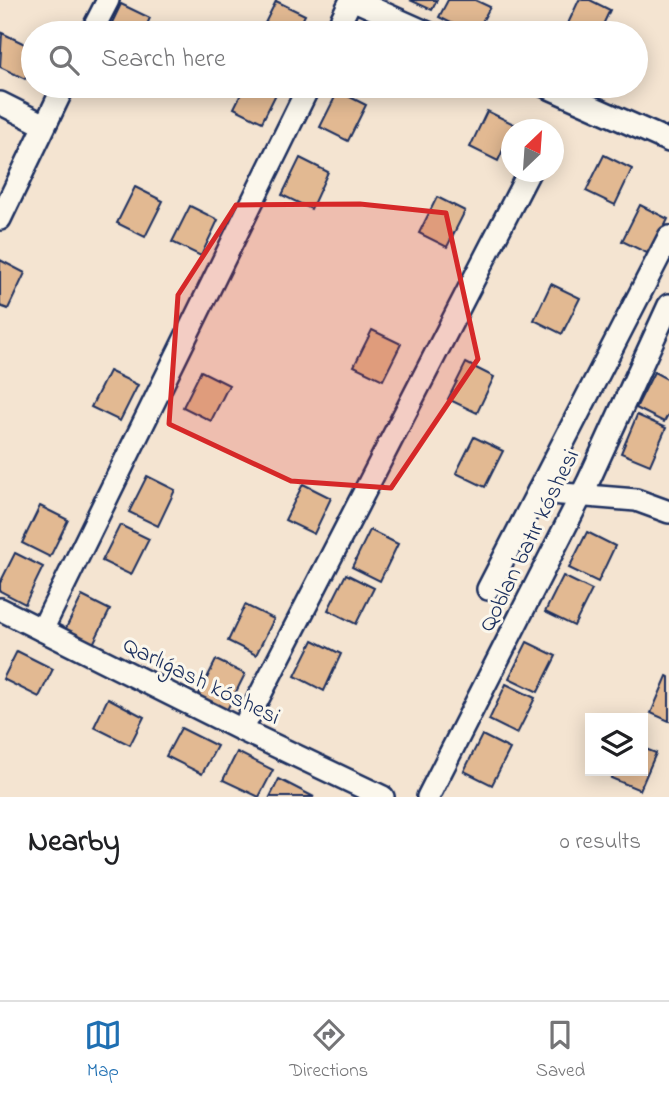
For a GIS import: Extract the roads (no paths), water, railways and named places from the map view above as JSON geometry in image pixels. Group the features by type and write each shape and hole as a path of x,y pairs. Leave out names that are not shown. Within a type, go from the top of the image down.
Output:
{"street":[{"path":"97,21 108,0"},
{"path":"342,21 353,0 401,21"},
{"path":"0,219 58,98"},
{"path":"42,630 303,98"},
{"path":"572,98 669,141"},
{"path":"0,103 44,125"},
{"path":"242,730 524,182"},
{"name":"Qoblan batır kóshesi","path":"488,589 669,237"},
{"name":"Qoblan batır kóshesi","path":"428,797 580,497 669,305"},
{"path":"538,492 636,500 669,512"},
{"name":"Qarlıǵash kóshesi","path":"0,609 383,797"}]}
